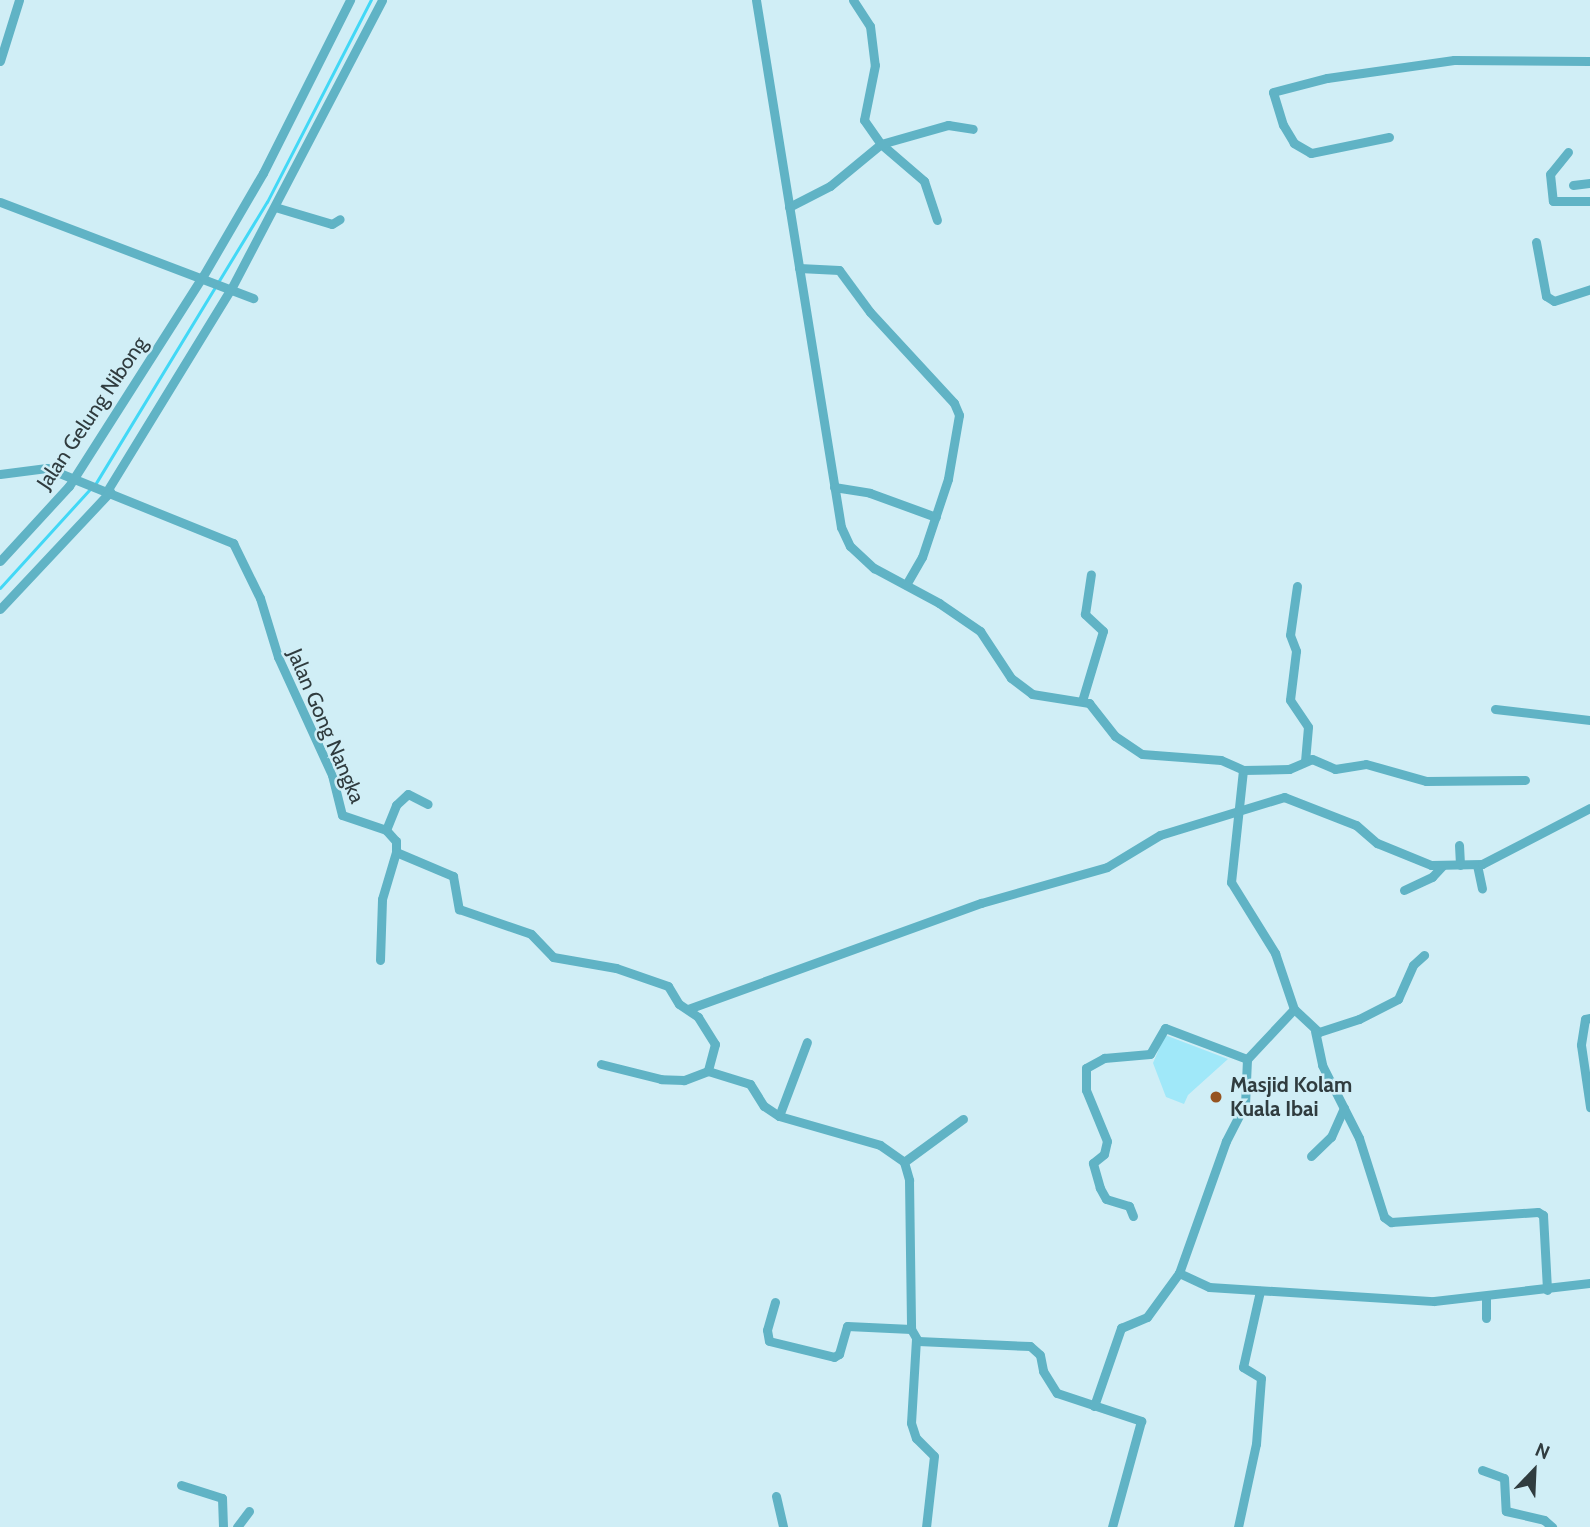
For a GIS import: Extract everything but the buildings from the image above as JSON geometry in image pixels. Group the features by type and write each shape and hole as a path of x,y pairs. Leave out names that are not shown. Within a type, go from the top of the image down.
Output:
{"street":[{"path":"0,61 19,0"},
{"name":"Jalan Gelung Nibong","path":"0,561 79,478 205,276 269,162 350,0"},
{"path":"0,609 107,491 230,289 382,0"},
{"path":"756,0 834,487 841,527 850,546 867,563 980,631 1025,690 1051,700 1082,701 1095,707 1115,736 1142,754 1221,760 1243,770 1289,769 1305,760 1338,770 1366,764 1426,782 1525,780"},
{"path":"853,0 870,26 875,65 864,120 881,144 924,181 937,220"},
{"path":"1390,137 1311,153 1294,143 1283,125 1273,92 1327,78 1454,60 1590,61"},
{"path":"789,206 830,186 881,144 948,125 973,129"},
{"path":"1568,152 1550,174 1553,201 1590,201"},
{"path":"1573,185 1590,183"},
{"path":"0,202 205,276 253,298"},
{"path":"275,207 332,224 340,219"},
{"path":"1536,242 1546,296 1554,301 1590,289"},
{"path":"799,268 839,270 870,312 954,403 959,415 954,457 936,517 906,585"},
{"path":"0,474 38,468 79,478 107,491"},
{"path":"834,487 870,492 936,517"},
{"name":"Jalan Gong Nangka","path":"107,491 233,543 260,598 278,657 332,775 339,812 347,819 386,830"},
{"path":"1082,701 1102,631 1085,614 1091,575"},
{"path":"1297,586 1290,635 1296,651 1290,700 1308,727 1305,760"},
{"path":"1495,709 1590,720"},
{"path":"1243,770 1232,887 1275,953 1294,1009 1315,1031 1322,1065 1344,1108 1387,1220 1538,1212 1543,1214 1547,1290"},
{"path":"380,960 382,899 396,852 396,841 386,830 403,797 411,794 428,804"},
{"path":"688,1009 981,903 1107,867 1160,835 1292,797 1356,825 1377,843 1423,863 1443,865 1476,865 1590,808"},
{"path":"1459,845 1460,865"},
{"path":"396,852 453,876 459,909 531,934 553,957 616,968 665,985 714,1042 712,1072"},
{"path":"1404,890 1432,877 1443,865"},
{"path":"1476,865 1482,888"},
{"path":"1315,1031 1352,1022 1394,1002 1410,980 1413,965 1424,955"},
{"path":"1094,1406 1121,1328 1147,1317 1179,1273 1221,1154 1245,1104 1247,1059 1294,1009"},
{"path":"1590,1018 1585,1019 1581,1045 1590,1107"},
{"path":"1133,1216 1129,1206 1106,1199 1100,1188 1093,1163 1104,1154 1107,1141 1086,1090 1086,1068 1104,1058 1150,1054 1165,1028 1247,1059"},
{"path":"779,1116 807,1042"},
{"path":"601,1064 661,1079 684,1080 712,1072 750,1084 764,1106 779,1116 880,1145 904,1162 909,1180 911,1329 916,1339 911,1423 916,1438 934,1456 926,1527"},
{"path":"1311,1156 1331,1137 1344,1108"},
{"path":"904,1162 963,1119"},
{"path":"1179,1273 1209,1287 1434,1301 1590,1283"},
{"path":"1238,1527 1256,1444 1261,1378 1242,1367 1260,1291"},
{"path":"1486,1296 1486,1318"},
{"path":"775,1302 766,1330 769,1341 834,1357 839,1354 847,1326 911,1329"},
{"path":"916,1339 935,1345 1030,1346 1040,1354 1051,1387 1066,1398 1141,1421 1112,1527"},
{"path":"1482,1470 1504,1478 1506,1511 1544,1520 1552,1527"},
{"path":"181,1485 222,1498 223,1527"},
{"path":"776,1496 783,1527"},
{"path":"237,1527 249,1511"}],"shaded area":[{"path":"1165,1035 1228,1059 1188,1095 1184,1104 1166,1097 1153,1063"}],"waterway":[{"path":"96,483 267,202 371,0"},
{"path":"0,588 91,488"}],"place":[{"name":"Masjid Kolam Kuala Ibai","path":"1216,1097"}]}
